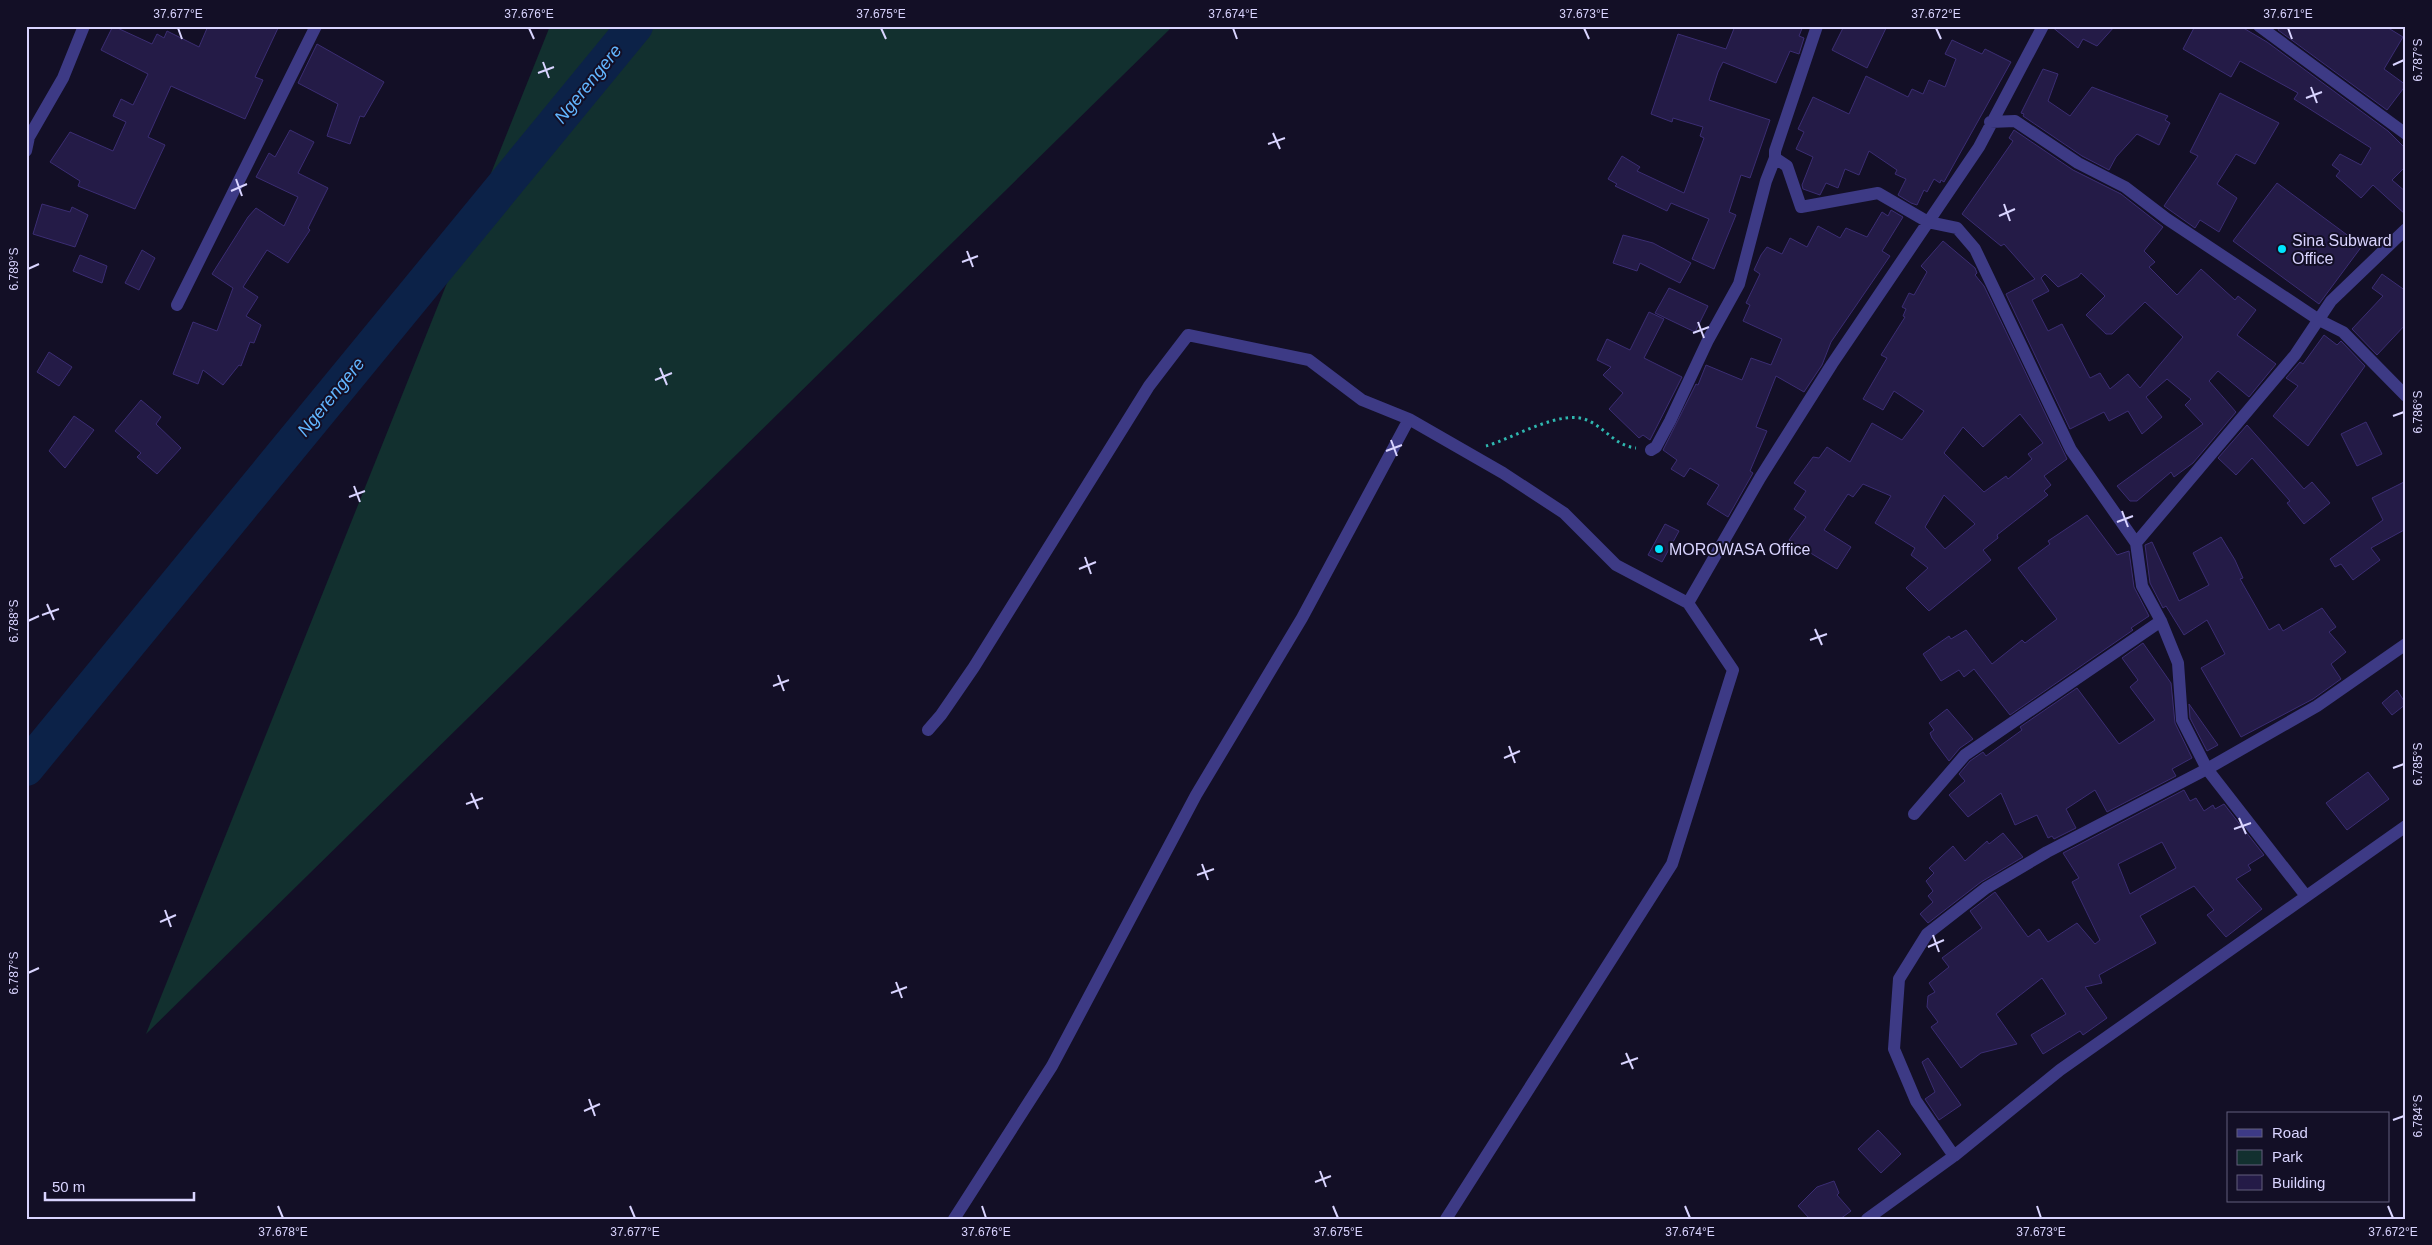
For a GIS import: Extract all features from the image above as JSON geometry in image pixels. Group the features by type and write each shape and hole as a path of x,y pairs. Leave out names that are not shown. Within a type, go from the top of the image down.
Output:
{"street":[{"path":"26,151 29,137 63,78 84,26"},
{"path":"177,305 316,26"},
{"path":"1651,450 1656,447 1670,421 1708,340 1739,284 1766,181 1817,26"},
{"path":"1688,603 1760,478 1832,364 1979,147 1990,122 2043,26"},
{"path":"2259,26 2406,134"},
{"path":"1990,122 2015,121 2059,148 2078,163 2125,187 2167,219 2319,320 2343,332 2406,396"},
{"path":"1775,158 1787,166 1801,207 1878,193 1928,222 1957,228 1975,249 2071,450 2136,543 2142,586 2161,620 2178,662 2182,720 2207,769 2306,896"},
{"path":"2136,543 2295,355 2331,301 2406,228"},
{"path":"928,730 941,715 994,636 1149,386 1188,335 1309,360 1362,400 1409,419 1564,513 1616,565 1688,603 1733,670 1672,864 1446,1219"},
{"path":"954,1219 1052,1066 1196,795 1302,618 1409,419"},
{"path":"1914,814 1966,755 2161,620"},
{"path":"1954,1156 1916,1101 1894,1049 1899,979 1927,934 1986,888 2047,852 2207,769 2317,706 2406,644"},
{"path":"1867,1219 1954,1156 2060,1070 2406,826"}],"path":[{"path":"1464,451 1495,443 1521,431 1569,418 1588,420 1626,447 1651,450"}],"green space":[{"path":"550,26 1173,26 146,1034"}],"building":[{"path":"113,26 152,44 157,34 164,38 167,31 199,47 208,26 279,26 255,77 263,80 245,119 171,86 148,137 165,145 135,209 78,186 80,181 50,162 70,132 113,151 126,122 113,116 121,99 133,105 148,74 101,50"},
{"path":"1735,26 1803,26 1799,36 1804,38 1799,54 1790,51 1776,83 1723,62 1718,72 1709,100 1770,120 1750,178 1741,175 1729,212 1736,215 1714,269 1692,259 1709,219 1671,203 1667,211 1615,186 1617,184 1608,179 1622,156 1640,167 1637,171 1684,193 1704,138 1700,136 1703,127 1673,118 1672,122 1651,114 1678,34 1726,49"},
{"path":"1844,26 1887,26 1867,68 1832,50"},
{"path":"2051,26 2115,26 2097,46 2083,39 2078,48"},
{"path":"2195,26 2240,26 2267,42 2388,131 2406,149 2406,166 2392,180 2406,192 2406,215 2373,185 2361,198 2336,176 2340,171 2332,165 2340,154 2361,165 2371,148 2294,99 2298,93 2240,61 2231,77 2183,49"},
{"path":"2280,26 2385,26 2403,37 2384,69 2406,85 2387,110 2278,30"},
{"path":"1952,40 1982,54 1985,49 2011,62 1944,182 1941,180 1940,183 1934,179 1927,192 1924,190 1917,205 1911,203 1898,195 1906,179 1895,174 1897,170 1869,151 1859,175 1845,169 1838,188 1826,183 1820,195 1803,189 1802,185 1813,157 1796,149 1804,132 1798,129 1813,97 1849,114 1866,76 1908,97 1912,89 1923,94 1929,80 1945,87 1956,59 1945,54"},
{"path":"317,44 384,82 364,117 360,116 350,144 327,136 338,104 298,83"},
{"path":"2043,69 2058,74 2048,101 2070,116 2092,87 2168,116 2165,120 2170,123 2159,145 2137,134 2116,157 2109,170 2082,156 2021,113"},
{"path":"2220,93 2279,123 2255,164 2236,154 2217,184 2237,198 2219,232 2200,220 2195,228 2164,206 2198,156 2190,152"},
{"path":"290,130 314,142 298,173 328,188 308,228 310,230 288,263 267,250 243,287 258,297 246,316 261,325 254,343 250,342 241,366 239,365 223,385 203,370 198,384 173,374 193,322 217,331 233,288 212,274 248,217 256,208 284,226 298,197 256,177 269,153 275,157"},
{"path":"2014,130 2073,170 2121,194 2163,227 2144,251 2155,262 2149,267 2177,295 2201,269 2235,300 2238,296 2256,310 2237,335 2276,364 2249,397 2218,371 2209,381 2236,412 2193,463 2174,477 2171,472 2137,501 2130,501 2117,486 2203,424 2185,405 2191,399 2167,379 2146,397 2162,417 2142,434 2128,411 2109,421 2104,412 2070,429 2006,294 2035,279 2004,244 2001,246 1962,214 2013,141 2009,138","holes":["2081,273 2105,296 2086,315 2106,334 2112,334 2145,302 2183,337 2140,388 2128,374 2110,389 2100,373 2090,378 2062,324 2048,331 2032,300 2049,291 2041,278 2045,274 2058,287 2078,277"]},
{"path":"2277,183 2362,246 2319,304 2233,241"},
{"path":"42,204 70,212 72,207 88,215 75,247 33,234"},
{"path":"1891,210 1903,217 1882,251 1890,256 1831,342 1822,365 1804,392 1776,376 1756,427 1767,431 1750,471 1753,473 1728,517 1707,504 1719,485 1690,468 1684,477 1671,469 1677,460 1663,450 1696,384 1698,385 1706,365 1742,380 1751,358 1771,365 1782,339 1743,321 1750,305 1746,303 1760,274 1754,270 1761,255 1767,247 1782,254 1790,238 1807,247 1818,226 1840,238 1846,228 1867,237 1882,212 1888,216"},
{"path":"1623,235 1653,243 1691,263 1680,283 1640,263 1637,271 1613,263"},
{"path":"1943,241 1975,268 1977,273 1975,275 1984,286 2067,459 2044,476 2051,485 2044,491 2048,495 1997,535 1998,538 1983,550 1991,560 1929,611 1906,588 1928,568 1911,555 1915,548 1875,523 1891,496 1863,484 1853,497 1848,494 1824,530 1851,547 1837,569 1789,540 1806,517 1794,509 1806,491 1794,483 1813,457 1819,458 1827,447 1850,462 1872,423 1902,440 1924,411 1894,391 1883,410 1863,399 1887,358 1881,355 1905,317 1903,316 1906,309 1902,307 1909,293 1914,295 1927,272 1921,266","holes":["2020,414 2043,443 2028,454 2032,459 2008,479 2006,476 1984,492 1944,453 1963,427 1983,447","1944,495 1975,524 1945,549 1925,527"]},
{"path":"142,250 155,258 139,290 125,283"},
{"path":"80,255 107,266 102,283 73,271"},
{"path":"2382,274 2406,291 2406,324 2377,355 2352,329 2383,296 2372,288"},
{"path":"1669,288 1708,306 1695,332 1655,313"},
{"path":"1649,312 1664,319 1644,358 1682,377 1650,440 1643,435 1639,438 1609,409 1623,393 1603,375 1611,367 1597,360 1607,339 1630,350"},
{"path":"2324,335 2337,345 2341,341 2365,366 2308,446 2273,416 2298,386 2286,378 2300,362 2303,364"},
{"path":"49,352 72,367 59,386 37,372"},
{"path":"141,400 161,417 156,424 181,448 157,474 137,457 141,453 115,431"},
{"path":"74,416 94,430 65,468 49,451"},
{"path":"2366,422 2382,454 2357,466 2341,434"},
{"path":"2247,425 2304,489 2312,482 2330,503 2304,524 2287,503 2290,501 2252,458 2236,475 2218,458"},
{"path":"2406,481 2406,529 2371,548 2380,560 2353,580 2341,564 2335,567 2330,559 2383,520 2372,498"},
{"path":"2087,515 2117,555 2129,551 2134,587 2149,616 2131,628 2133,630 2010,715 1974,669 1964,677 1959,670 1941,681 1923,654 1949,636 1951,639 1966,630 1992,664 2022,640 2025,643 2057,619 2018,568 2050,544 2048,541"},
{"path":"1665,524 1679,531 1662,562 1648,555"},
{"path":"2221,537 2235,560 2243,578 2240,579 2269,630 2279,624 2283,631 2322,608 2336,627 2329,632 2346,652 2331,664 2341,679 2313,699 2241,737 2201,668 2225,654 2207,620 2184,635 2166,606 2163,608 2150,583 2145,545 2152,542 2179,601 2209,585 2193,553"},
{"path":"2143,643 2171,683 2175,723 2192,758 2172,769 2176,776 2107,812 2095,790 2066,809 2076,828 2054,839 2052,836 2048,838 2037,815 2015,825 2001,793 1968,817 1949,795 1965,781 1959,774 1970,761 1983,752 1986,756 2022,730 2020,727 2077,688 2119,744 2155,720 2130,687 2138,680 2122,658"},
{"path":"2397,690 2406,704 2392,715 2382,703"},
{"path":"2189,704 2218,745 2207,751 2190,718"},
{"path":"1947,709 1973,739 1960,748 1949,761 1932,738 1930,733 1934,730 1929,723"},
{"path":"2368,772 2389,799 2347,830 2326,803"},
{"path":"2184,790 2190,801 2196,798 2204,811 2213,805 2215,809 2224,804 2264,855 2248,865 2251,870 2236,879 2262,909 2226,937 2207,915 2214,910 2194,886 2140,916 2156,943 2099,975 2102,983 2085,987 2107,1018 2083,1035 2080,1031 2043,1054 2031,1035 2066,1014 2042,978 1996,1014 2017,1044 1981,1053 1961,1068 1931,1027 1938,1022 1927,1007 1928,996 1935,992 1929,983 1949,967 1942,958 1982,928 1970,911 1995,892 2028,937 2039,929 2048,942 2077,923 2095,944 2100,940 2072,882 2079,878 2063,853","holes":["2162,842 2176,868 2130,894 2118,864"]},
{"path":"2003,833 2023,857 1981,882 1928,923 1920,914 1933,902 1928,896 1933,891 1926,881 1934,873 1929,868 1953,846 1965,861 1987,841 1989,844"},
{"path":"1928,1058 1961,1105 1939,1120 1925,1099 1935,1092 1922,1062"},
{"path":"1878,1130 1901,1154 1881,1173 1858,1149"},
{"path":"1834,1181 1839,1193 1837,1195 1851,1211 1840,1219 1810,1219 1798,1206 1817,1187"}],"waterway":[{"name":"Ngerengere","path":"26,768 635,26"}],"place":[{"name":"Sina Subward Office","path":"2282,249"},
{"name":"MOROWASA Office","path":"1659,549"}]}
